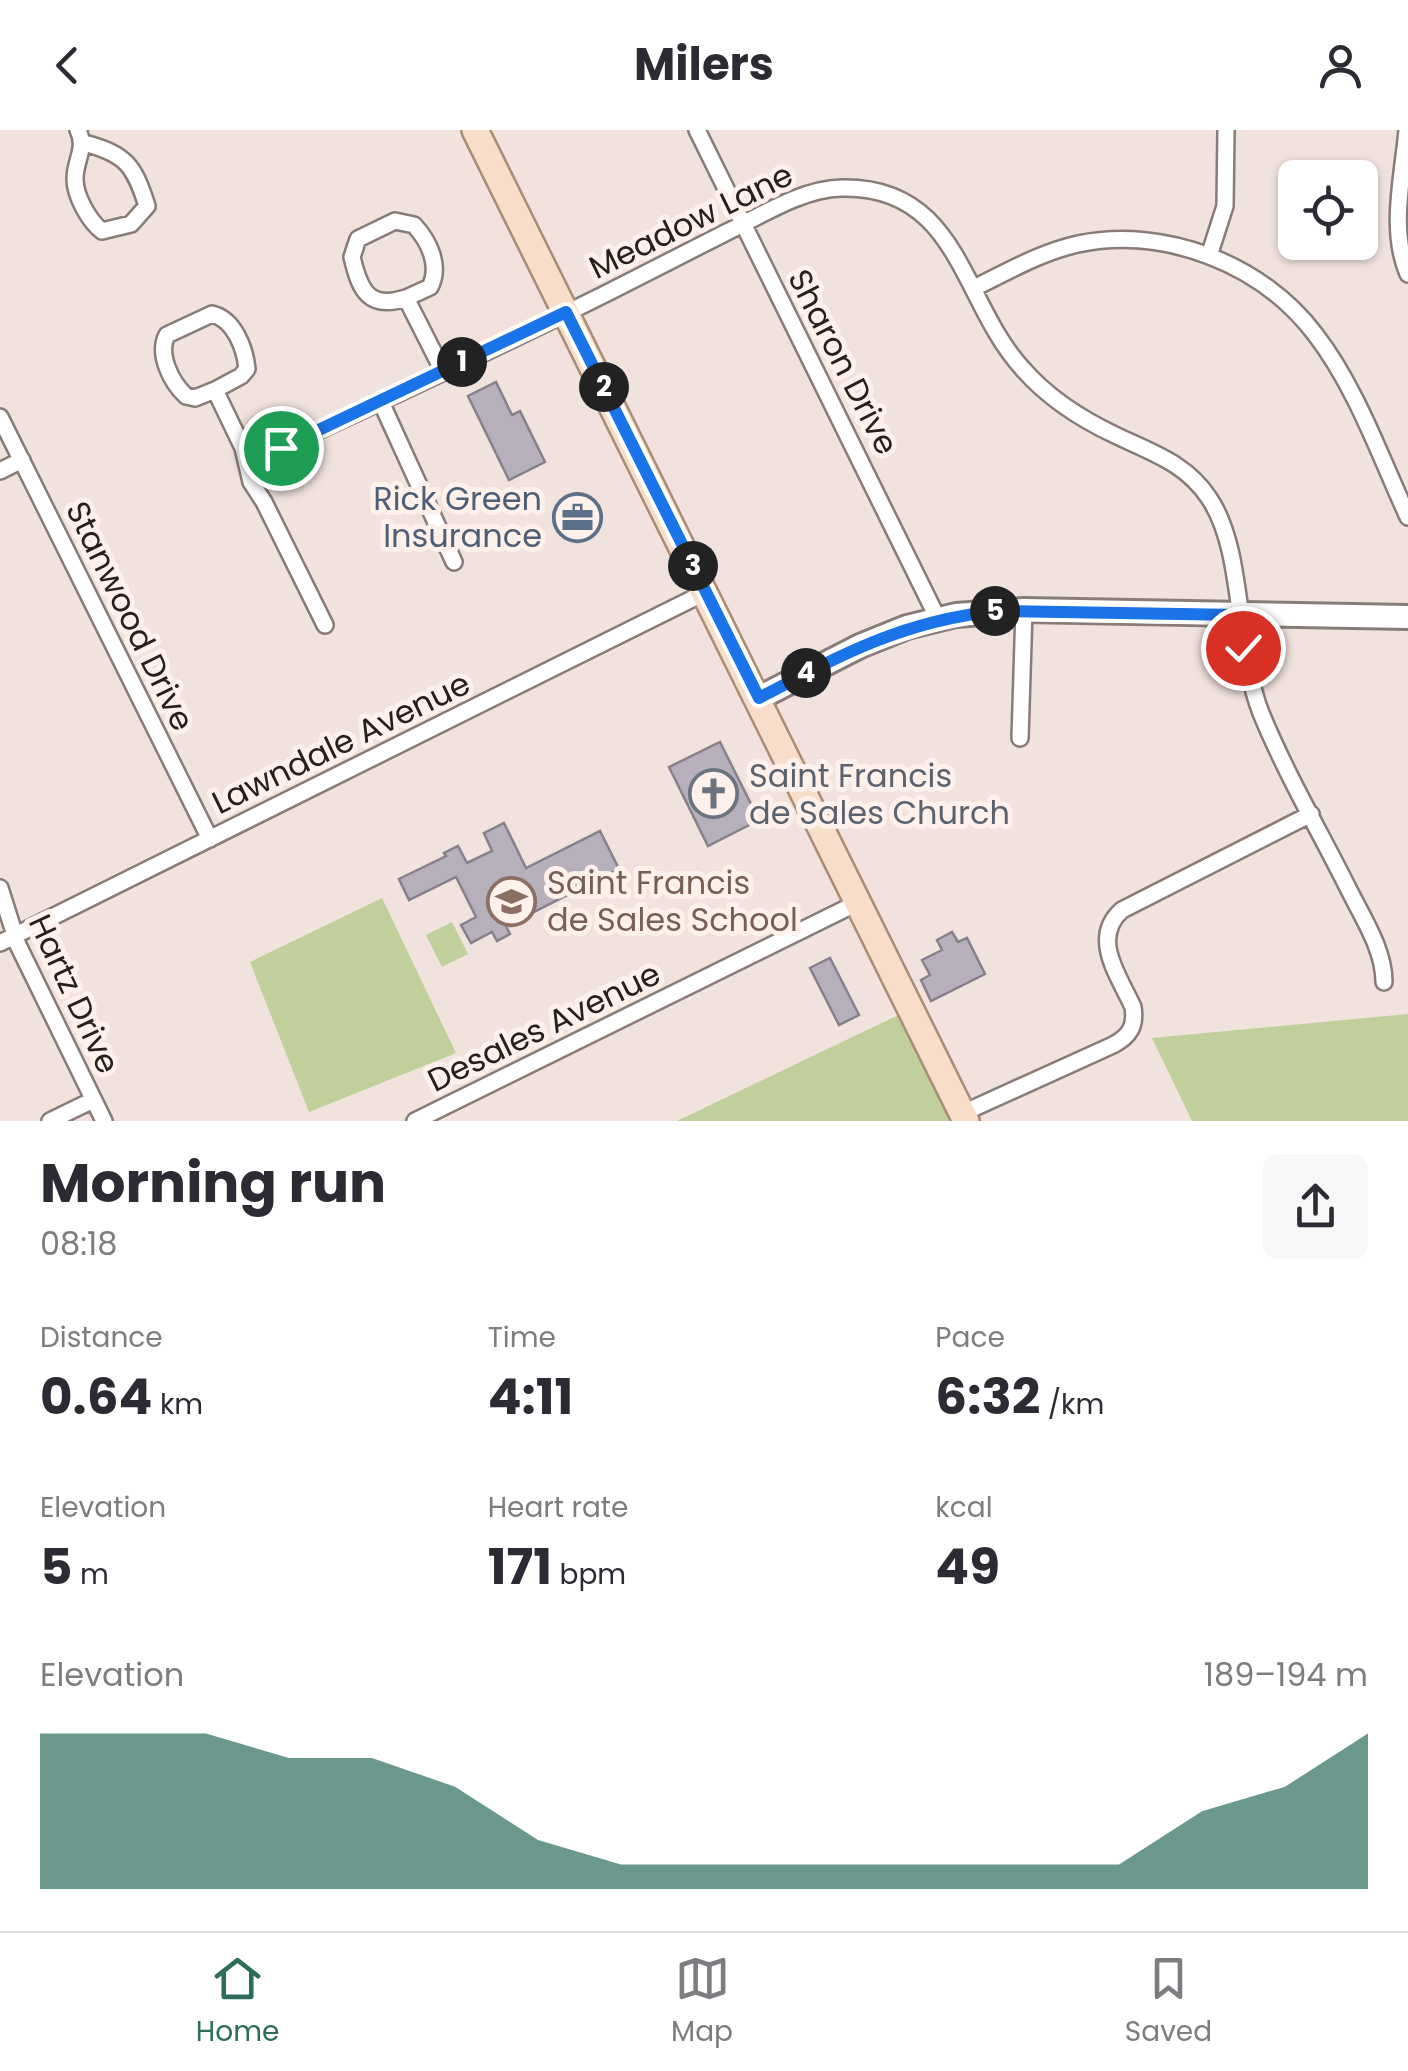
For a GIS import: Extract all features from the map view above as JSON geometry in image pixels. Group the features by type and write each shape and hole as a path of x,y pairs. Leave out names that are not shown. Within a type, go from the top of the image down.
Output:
{"main road":[{"path":"475,130 965,1117"}],"street":[{"name":"Sharon Drive","path":"698,130 938,619"},
{"path":"1209,256 1225,206 1226,130"},
{"path":"1406,130 1398,224 1400,250 1408,274"},
{"path":"81,136 122,156 135,174 147,206 131,224 102,231 89,216 75,179 81,136"},
{"name":"Meadow Lane","path":"251,482 263,463 281,448 743,224 818,191 876,190 894,196 928,218 947,240 1010,354 1053,398 1114,435 1169,459 1199,484 1224,526 1243,648 1261,712 1367,926 1383,964 1384,982"},
{"path":"395,221 405,221 420,232 435,270 430,286 406,298 385,304 376,301 363,286 352,256 358,239 395,221"},
{"path":"974,288 1047,254 1096,242 1155,242 1209,256 1249,274 1274,291 1316,334 1355,403 1408,517"},
{"path":"406,298 443,371"},
{"path":"212,314 222,316 234,331 247,369 215,390 195,398 186,396 174,381 163,352 167,334 212,314"},
{"path":"215,390 244,448 251,482 325,625"},
{"path":"380,402 454,562"},
{"name":"Stanwood Drive","path":"0,418 210,838"},
{"path":"0,471 22,460"},
{"name":"Lawndale Avenue","path":"7,939 706,592"},
{"path":"1020,738 1024,610"},
{"path":"759,698 860,646 938,619 1024,610 1408,617"},
{"path":"965,1117 1128,1035 1134,1017 1132,1007 1106,944 1109,925 1122,910 1311,814"},
{"name":"Hartz Drive","path":"0,888 7,939 104,1121"},
{"name":"Desales Avenue","path":"416,1121 859,902"},
{"path":"50,1121 93,1100"}],"green space":[{"path":"382,898 456,1053 309,1112 250,962"},
{"path":"452,922 468,954 442,967 426,935"},
{"path":"911,1009 966,1121 677,1121"},
{"path":"1408,1014 1408,1121 1192,1121 1152,1038"}],"building":[{"path":"496,382 512,415 520,411 545,462 509,480 468,396"},
{"name":"Saint Francis de Sales Church","path":"720,742 759,820 708,846 669,767"},
{"name":"Saint Francis de Sales School","path":"504,823 526,868 600,831 619,869 506,926 510,934 497,941 492,932 471,943 461,925 476,917 456,877 409,900 399,879 458,846 467,863 492,851 484,833"},
{"path":"952,932 958,942 967,938 985,974 931,1001 921,980 930,975 922,960 942,950 937,940"},
{"path":"830,958 859,1015 839,1025 810,968"}],"place":[{"name":"Rick Green Insurance","path":"577,517"},
{"name":"Saint Francis de Sales Church","path":"714,794"},
{"name":"Saint Francis de Sales School","path":"512,901"}],"route":[{"path":"281,448 566,312 759,698 906,627 996,611 1239,615 1243,648"}]}
